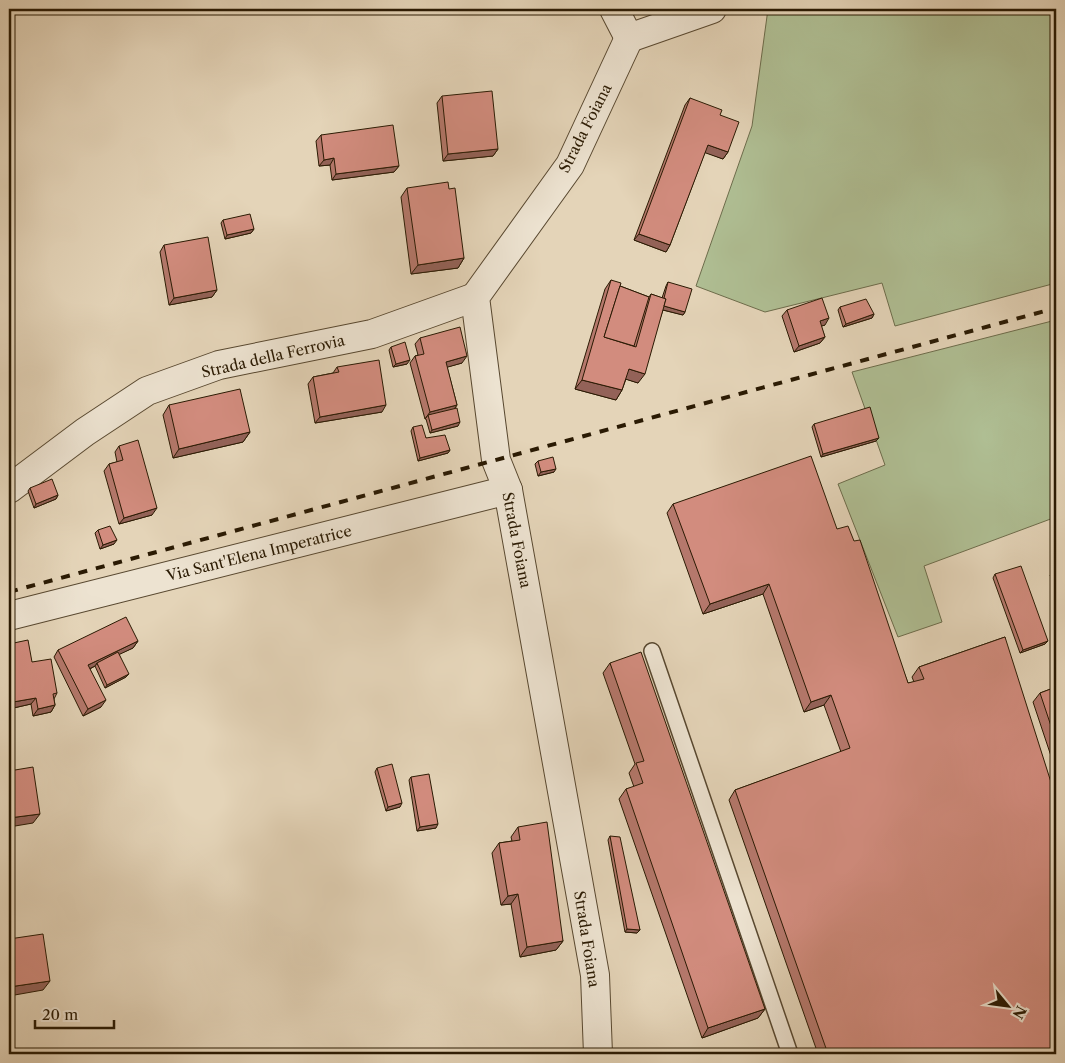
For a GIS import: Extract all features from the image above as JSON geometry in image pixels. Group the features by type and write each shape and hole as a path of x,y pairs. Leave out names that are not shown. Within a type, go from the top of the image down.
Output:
{"street":[{"path":"614,9 629,38 712,9"},
{"name":"Strada Foiana","path":"598,1054 595,975 508,490 496,460 475,297 570,165 629,38"},
{"name":"Strada della Ferrovia","path":"9,489 85,432 147,391 219,365 372,334 475,297"},
{"name":"Via Sant'Elena Imperatrice","path":"9,616 508,490"}],"lane":[{"path":"652,651 790,1054"}],"green space":[{"path":"768,9 1056,9 1056,283 895,326 882,283 765,312 696,286 752,126"},
{"path":"1056,320 1056,517 924,566 942,622 898,637 838,484 885,465 852,372"}],"building":[{"path":"492,91 498,149 448,154 442,96"},
{"path":"690,98 722,110 720,115 739,122 728,152 708,145 670,245 639,234"},
{"path":"393,125 399,166 336,174 334,158 324,160 321,135"},
{"path":"448,182 449,189 455,188 464,258 418,265 407,188"},
{"path":"250,214 254,229 227,235 223,220"},
{"path":"208,237 217,290 174,298 164,245"},
{"path":"611,280 621,283 604,337 636,347 651,294 666,299 645,374 629,369 622,390 582,380"},
{"path":"668,282 692,289 685,312 664,306"},
{"path":"620,286 649,297 634,346 604,337"},
{"path":"822,298 829,318 820,321 825,337 799,346 787,310"},
{"path":"866,299 874,314 846,324 840,307"},
{"path":"460,327 467,356 446,362 457,405 430,412 415,356 424,354 420,338"},
{"path":"405,342 410,360 396,364 391,347"},
{"path":"379,360 386,405 320,417 313,377 339,372 337,367"},
{"path":"240,389 250,432 179,449 169,405"},
{"path":"870,407 879,438 823,454 814,424"},
{"path":"457,408 460,422 432,430 428,415"},
{"path":"422,425 426,438 445,435 450,450 420,458 413,427"},
{"path":"138,440 157,508 124,518 109,464 123,460 119,446"},
{"path":"9,442 12,442 11,454 9,454"},
{"path":"811,456 837,529 848,526 854,541 860,540 908,683 924,679 919,667 1005,637 1056,798 1056,1054 828,1054 735,790 850,748 831,695 811,702 769,584 710,604 673,504"},
{"path":"553,457 556,469 541,472 538,461"},
{"path":"52,479 58,495 36,504 30,488"},
{"path":"110,526 117,540 103,545 98,530"},
{"path":"1021,566 1048,641 1023,650 995,574"},
{"path":"126,617 138,641 88,665 106,700 88,709 58,650"},
{"path":"28,640 32,662 51,659 57,693 53,694 55,705 38,709 36,698 13,702 9,680 9,644"},
{"path":"118,652 129,674 107,685 97,663"},
{"path":"641,652 765,1009 708,1028 626,789 643,783 636,763 644,761 610,663"},
{"path":"1056,687 1056,741 1040,693"},
{"path":"392,764 402,803 388,807 377,768"},
{"path":"33,767 40,814 9,818 9,771"},
{"path":"429,774 438,824 420,827 411,777"},
{"path":"547,822 563,941 527,947 518,894 508,896 499,843 520,840 518,827"},
{"path":"610,836 620,837 640,930 627,929"},
{"path":"43,934 50,981 9,987 9,939"}],"railway":[{"path":"9,592 1056,308"}]}
